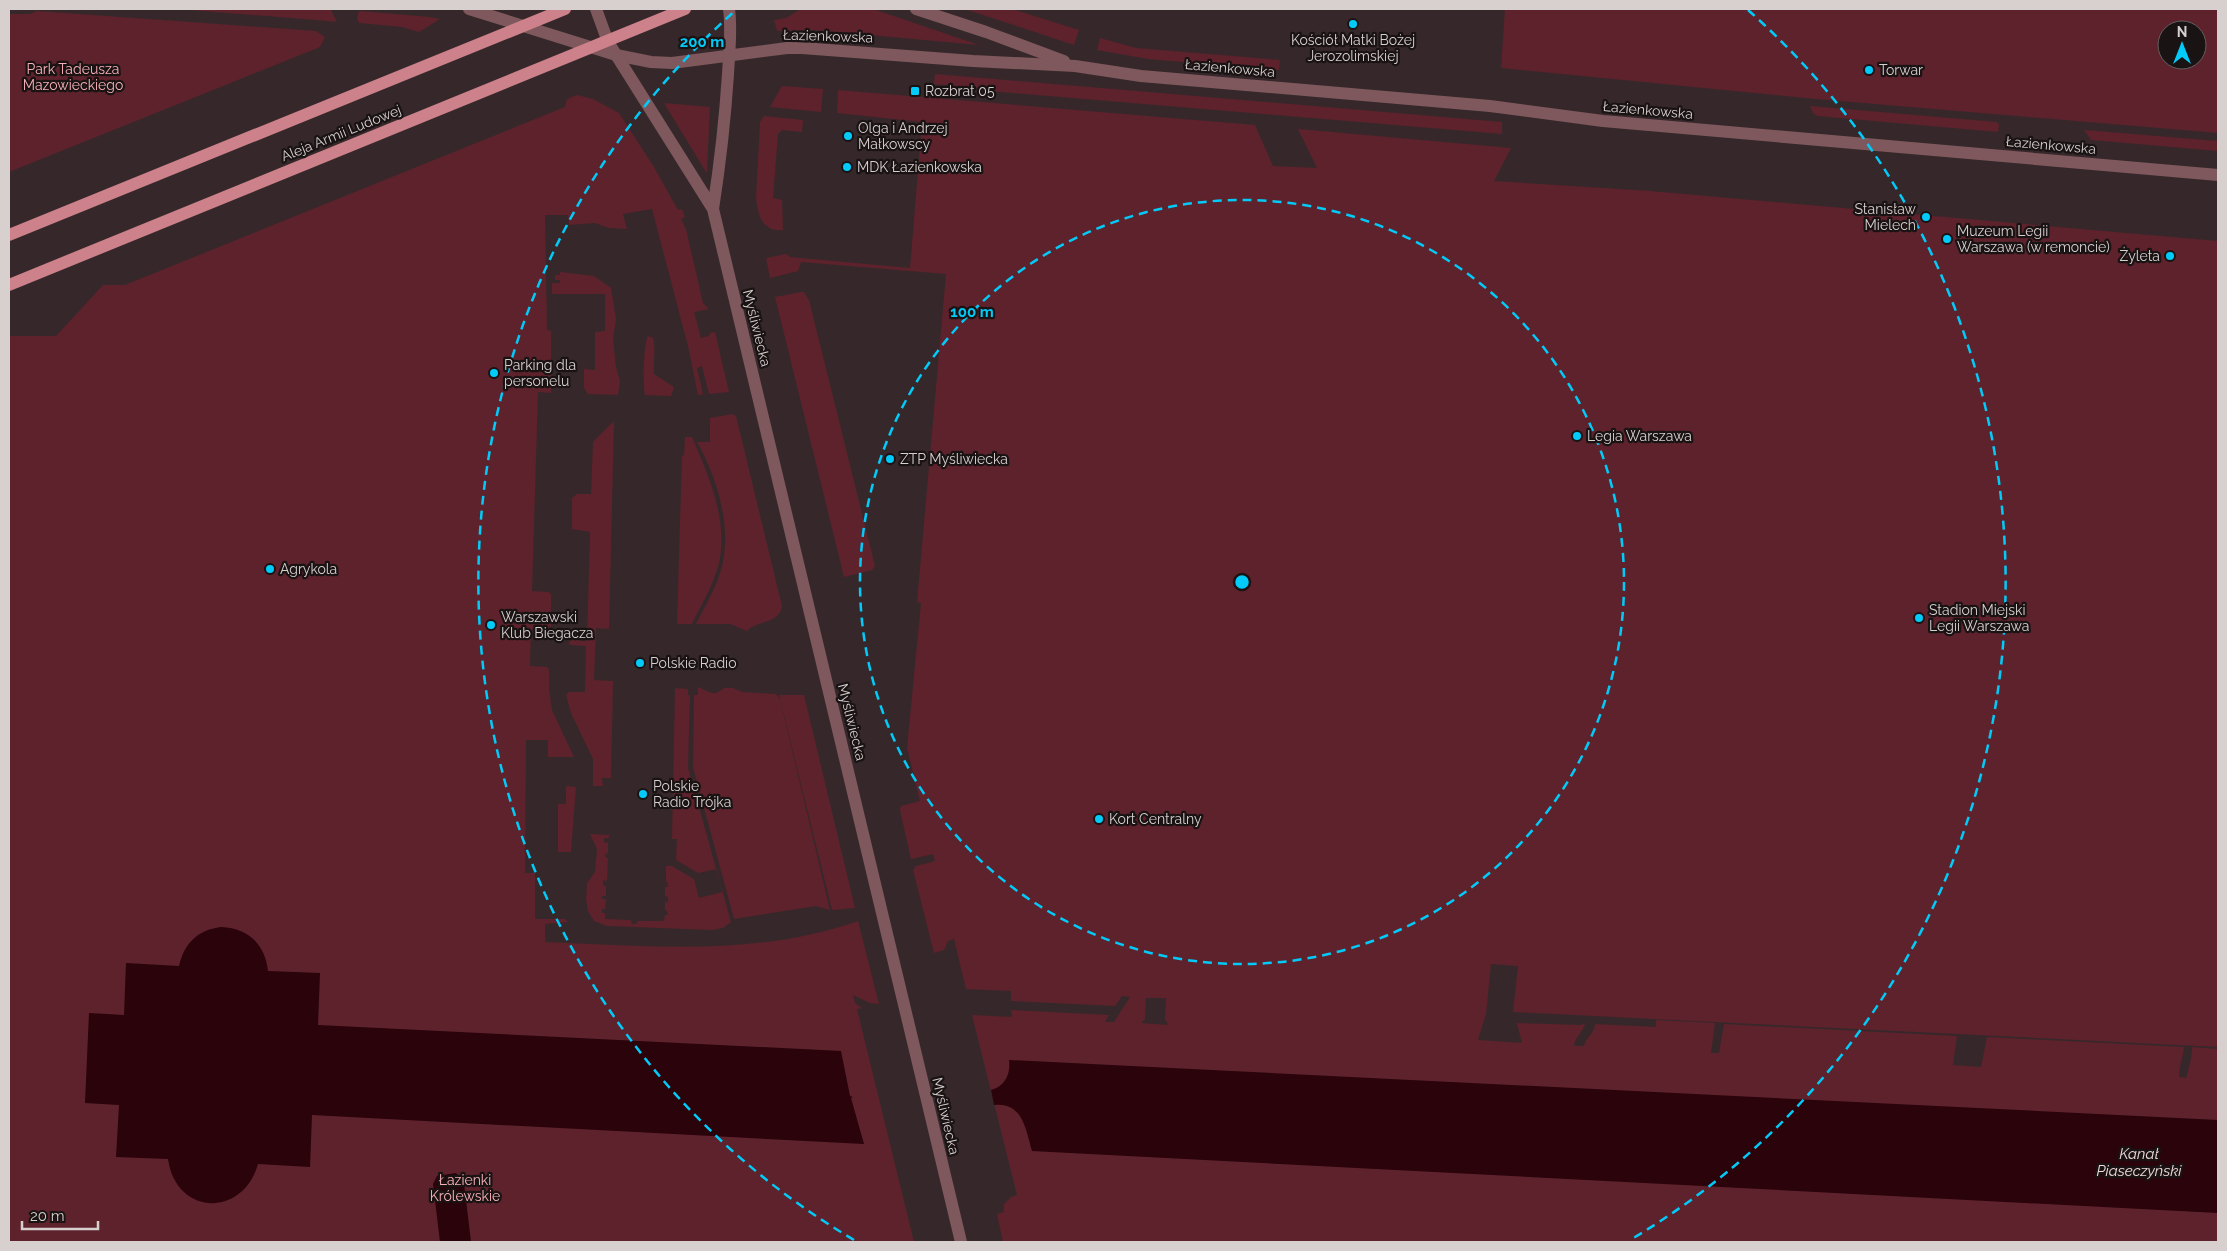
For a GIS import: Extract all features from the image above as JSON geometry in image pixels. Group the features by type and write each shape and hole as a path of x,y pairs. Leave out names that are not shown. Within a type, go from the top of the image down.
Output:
{"main road":[{"path":"9,234 565,9"},
{"name":"Aleja Armii Ludowej","path":"9,285 685,9"}],"street":[{"path":"469,9 616,55"},
{"name":"Myśliwiecka","path":"596,9 601,27 616,55 713,209 961,1242"},
{"name":"Myśliwiecka","path":"713,209 721,161 729,55 729,9"},
{"name":"Łazienkowska","path":"916,9 986,32 1075,66"},
{"name":"Łazienkowska","path":"616,55 638,61 665,63 802,48 973,61 1075,66 1141,76 1490,106 1588,119 2218,175"}],"green space":[{"path":"177,9 331,10 337,22 317,20"},
{"path":"801,9 873,9 979,45 815,30 777,31 774,20 786,18"},
{"path":"965,9 1012,9 1079,30 1074,45"},
{"name":"Torwar","path":"1505,9 2218,9 2218,133 1816,99 1501,68"},
{"name":"Park Tadeusza Mazowieckiego","path":"37,11 316,31 325,37 320,47 9,172 9,14 30,14"},
{"path":"359,11 440,19 419,32 402,27 359,23 357,18"},
{"path":"1100,38 1136,48 1280,60 1279,70 1148,59 1097,50"},
{"path":"935,74 1502,122 1502,134 989,91 980,88 934,84"},
{"path":"782,86 823,89 821,112 770,107"},
{"name":"Legia Warszawa","path":"838,90 1255,125 1273,166 1317,168 1298,129 1511,148 1494,181 1650,191 2218,241 2218,1047 1513,1012 1518,966 1491,964 1486,1014 1478,1040 1522,1043 1517,1023 1581,1025 1585,1023 1574,1046 1584,1046 1594,1030 1595,1024 1656,1027 1656,1020 1715,1023 1711,1053 1719,1053 1724,1024 1957,1036 1953,1065 1981,1067 1987,1037 2184,1047 2179,1077 2186,1078 2192,1047 2218,1049 2218,1242 1003,1242 997,1214 1004,1212 1004,1204 1011,1197 1017,1195 972,1015 1012,1017 1011,1010 1109,1015 1105,1022 1114,1022 1130,997 1122,996 1115,1006 1011,1001 1011,991 966,989 954,939 948,941 944,950 934,953 913,870 916,866 935,861 933,854 911,859 900,810 901,806 920,801 907,748 921,603 917,602 946,274 801,262 798,271 770,278 766,258 786,254 790,257 910,268 922,122 837,113","holes":["1146,998 1166,998 1165,1020 1169,1025 1141,1023 1145,1019"]},
{"name":"Łazienki Królewskie","path":"577,95 593,99 619,113 654,167 678,210 682,209 685,217 681,219 686,229 703,303 709,309 694,312 701,338 715,332 729,392 709,394 702,366 697,368 703,394 698,395 689,350 652,209 623,214 627,229 609,228 595,223 569,225 568,215 545,215 547,330 551,331 551,393 538,392 532,591 548,592 551,594 551,626 546,630 531,629 530,666 547,667 549,670 552,710 574,757 548,757 548,740 526,740 525,873 535,873 535,919 565,919 568,922 545,924 545,942 664,947 742,945 781,940 820,932 858,921 879,1004 870,1003 853,995 855,1003 862,1008 857,1009 914,1242 9,1242 9,336 56,336 103,285 125,285 565,107 567,99"},
{"path":"664,103 710,107 707,172 706,172"},
{"path":"1810,106 1997,122 1999,125 1998,132 1817,116 1813,113"},
{"path":"764,116 803,120 802,132 782,130 778,134 773,198 782,200 783,230 770,228 762,221 756,198 760,122"},
{"path":"2084,130 2218,141 2218,151 2091,140"},
{"path":"560,272 594,276 611,288 616,319 613,339 616,367 620,381 618,395 588,394 584,388 584,369 595,370 595,332 605,331 605,294 552,294 552,283 560,283 560,280 555,280 555,275 560,275"},
{"path":"804,292 809,300 875,566 872,570 844,577 775,297"},
{"path":"648,336 653,338 654,342 654,374 674,387 671,396 645,395 644,356"},
{"path":"732,414 736,416 782,606 777,616 747,631 730,624 696,624 718,579 725,545 725,527 718,491 697,442 710,442 710,418"},
{"path":"614,421 609,629 596,628 594,680 613,681 611,778 602,778 603,786 593,786 593,759 571,713 566,695 569,692 585,692 586,646 568,643 572,640 587,641 590,532 572,529 572,498 577,494 591,494 593,442"},
{"path":"685,437 692,437 706,470 717,505 722,541 720,559 715,576 692,624 677,624 682,456 684,455"},
{"path":"698,687 714,693 724,688 733,688 742,692 776,694 780,699 830,910 816,906 734,919 693,767 694,695 698,695"},
{"path":"675,688 688,689 688,695 690,695 688,768 716,869 698,873 676,860 677,839 672,839"},
{"path":"779,695 804,695 855,908 832,910"},
{"path":"566,786 576,787 571,852 558,852 558,804 566,804"},
{"path":"590,834 609,835 609,838 604,838 604,842 608,843 608,853 605,854 605,857 608,858 607,881 603,880 603,885 606,886 606,896 602,896 602,899 606,899 605,909 602,909 602,913 605,913 605,919 631,920 632,924 637,924 637,921 664,921 665,915 668,915 665,910 665,902 668,902 668,897 665,896 665,887 668,887 668,882 666,882 666,866 672,866 694,879 699,898 722,892 720,882 731,922 723,928 712,930 607,926 594,921 588,911 586,899 587,883 595,872 597,849"}],"water":[{"path":"221,927 231,928 254,939 263,953 268,971 320,973 318,1025 841,1051 850,1096 853,1097 851,1098 864,1144 312,1115 310,1167 258,1164 250,1182 239,1194 225,1201 210,1203 196,1200 183,1191 174,1178 168,1159 116,1157 119,1105 85,1103 89,1013 124,1015 126,963 179,966 184,951 193,939 205,931"},
{"name":"Kanał Piaseczyński","path":"1009,1060 2218,1120 2218,1213 1032,1151 1022,1119 1011,1108 1004,1105 994,1105 991,1090 1000,1086 1006,1079 1009,1070"},
{"path":"456,1173 464,1183 471,1242 440,1242 433,1184 437,1176"}],"place":[{"name":"Kościół Matki Bożej Jerozolimskiej","path":"1353,24"},
{"name":"Torwar","path":"1869,70"},
{"name":"Rozbrat 05","path":"915,91"},
{"name":"Olga i Andrzej Małkowscy","path":"848,136"},
{"name":"MDK Łazienkowska","path":"847,167"},
{"name":"Stanisław Mielech","path":"1926,217"},
{"name":"Muzeum Legii Warszawa (w remoncie)","path":"1947,239"},
{"name":"Żyleta","path":"2170,256"},
{"name":"Parking dla personelu","path":"494,373"},
{"name":"Legia Warszawa","path":"1577,436"},
{"name":"ZTP Myśliwiecka","path":"890,459"},
{"name":"Agrykola","path":"270,569"},
{"name":"Stadion Miejski Legii Warszawa","path":"1919,618"},
{"name":"Warszawski Klub Biegacza","path":"491,625"},
{"name":"Polskie Radio","path":"640,663"},
{"name":"Polskie Radio Trójka","path":"643,794"},
{"name":"Kort Centralny","path":"1099,819"}]}
